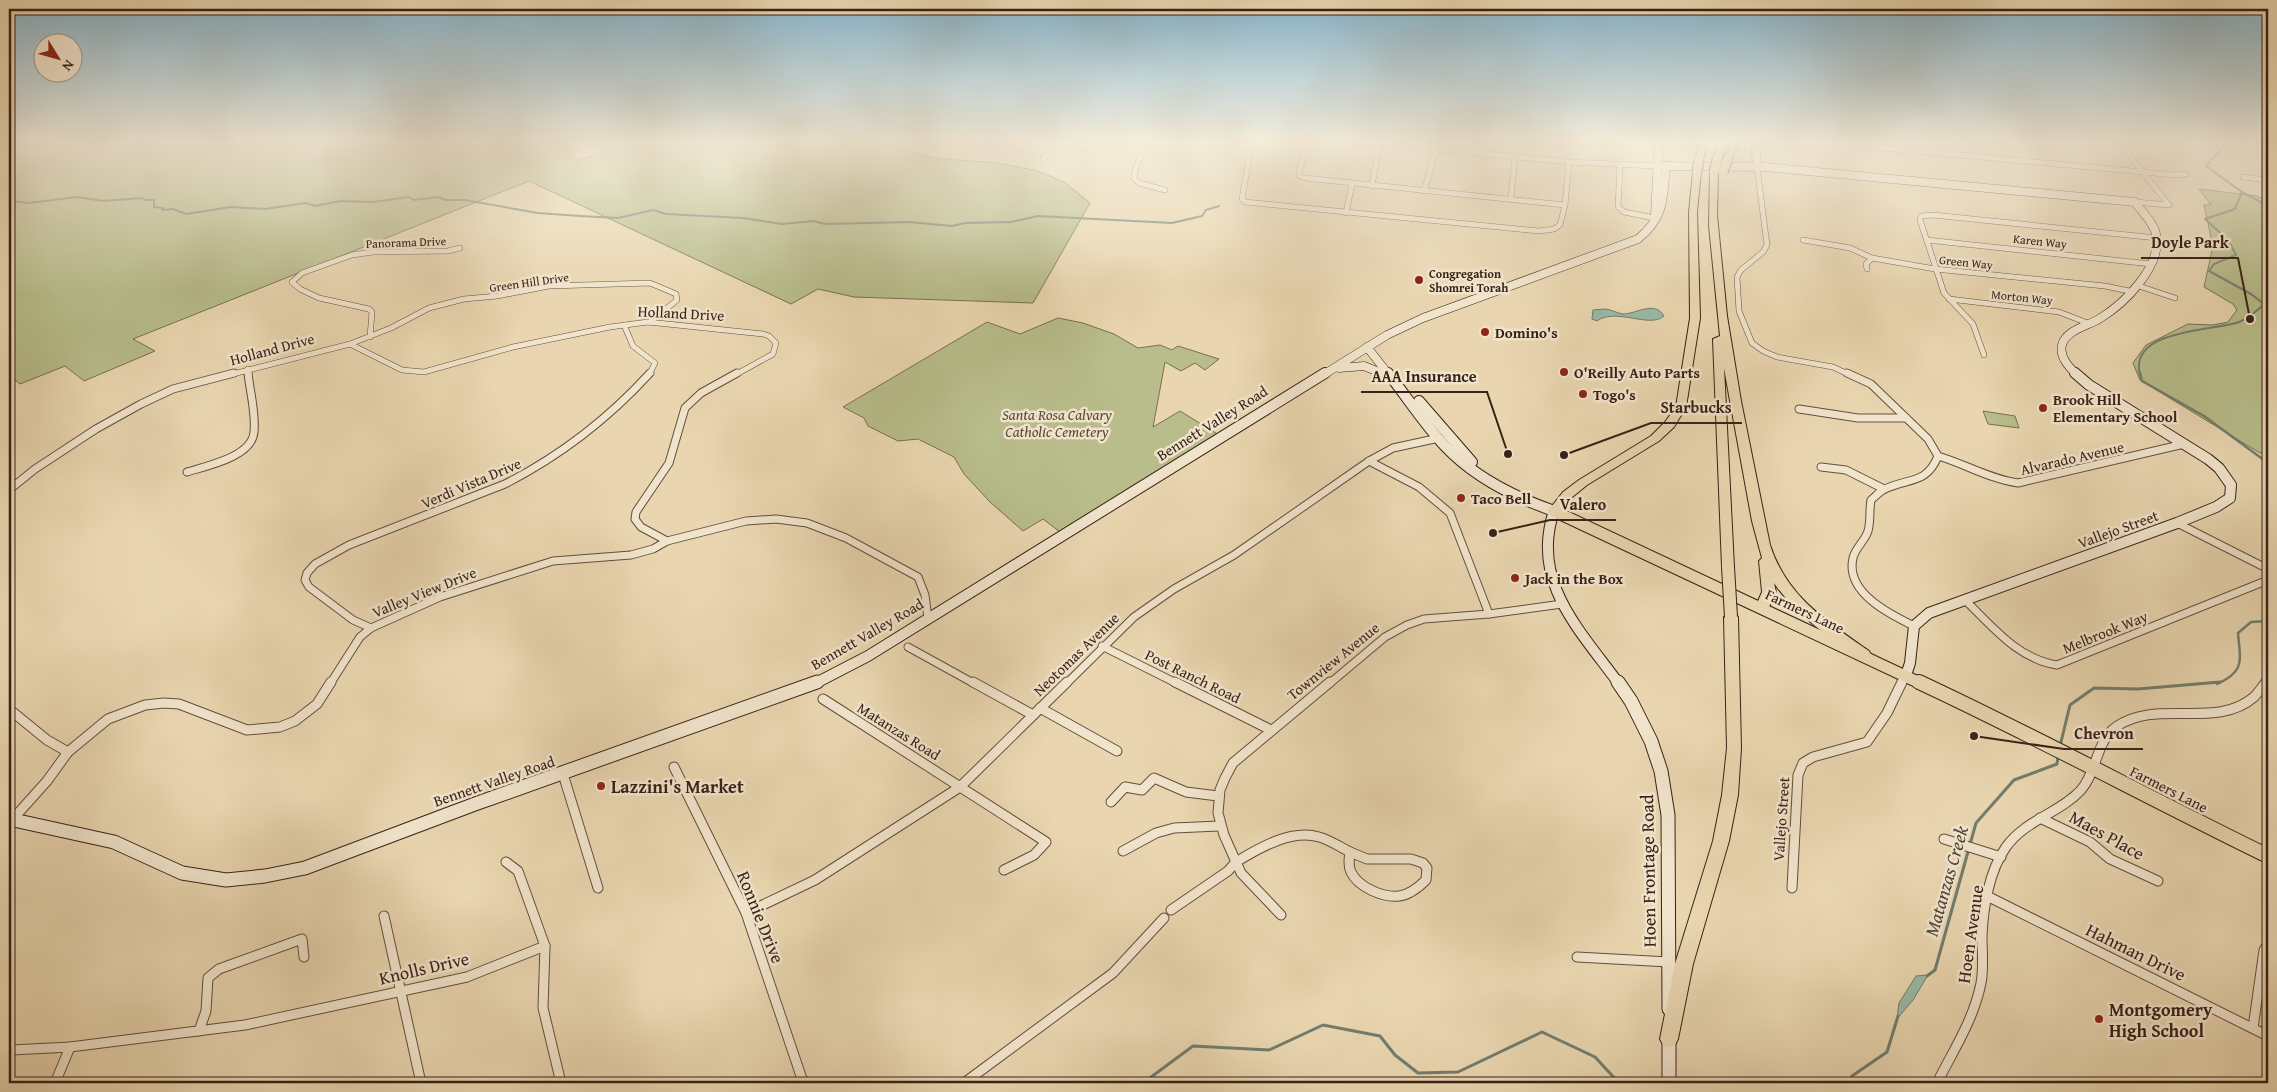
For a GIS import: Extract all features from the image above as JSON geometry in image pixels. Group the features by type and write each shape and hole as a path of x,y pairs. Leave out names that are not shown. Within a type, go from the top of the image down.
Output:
{"highway":[{"path":"1554,511 1562,500 1577,487 1662,432 1672,422 1680,407 1695,318 1694,192"},
{"path":"1669,1039 1684,964 1717,857 1729,802 1734,748 1731,617 1722,487 1718,284 1712,218 1716,192"},
{"path":"1718,284 1733,397 1764,543 1773,570 1791,597 1812,616 1864,655"},
{"path":"1762,608 1768,598 1769,590 1764,543"}],"main road":[{"name":"Farmers Lane","path":"1554,511 1906,675 2070,755 2165,806 2268,856"}],"street":[{"path":"1244,192 1243,201 1346,213 1539,231 1554,229 1560,225 1566,204 1567,192"},
{"path":"1346,213 1350,192"},
{"path":"1446,192 1566,204"},
{"path":"1512,192 1512,198"},
{"path":"1619,192 1618,207 1624,212 1653,222 1656,192"},
{"name":"Bennett Valley Road","path":"10,821 114,842 182,873 226,880 265,876 305,868 475,804 804,688 836,674 928,619 1366,347 1433,314 1630,244 1644,234 1653,222 1658,221 1664,192"},
{"path":"1760,192 1766,245 1762,252 1741,270 1736,277 1739,311 1752,343 1762,351 1777,357 1823,365 1853,374 1879,390 1928,439 1938,456 1935,467 1922,477 1884,489 1871,500 1868,532 1853,555 1852,572 1864,593 1887,612 1914,626"},
{"path":"2027,192 2169,205 2159,192"},
{"path":"1984,355 1973,324 1944,293 1920,220 1921,216 1933,215 2157,238 2152,226 2135,202"},
{"name":"Vallejo Street","path":"1792,888 1798,775 1802,763 1814,757 1867,742 1887,713 1906,675 1910,663 1914,626 1929,614 2177,523 2224,503 2230,498 2232,492 2231,485 2219,468 2089,385 2073,372 2066,362 2062,344 2074,331 2106,315 2145,276 2151,264 2157,238"},
{"name":"Green Way","path":"1803,240 1850,248 1872,258 1935,268 2133,288 2175,298"},
{"name":"Karen Way","path":"1927,240 2151,264"},
{"name":"Panorama Drive","path":"370,337 372,312 369,309 309,294 296,287 292,282 293,279 302,273 352,255 373,252 448,251 460,248"},
{"path":"1867,269 1866,264 1872,258"},
{"name":"Green Hill Drive","path":"350,344 370,337 441,303 564,286 650,283 676,294 677,300 649,322"},
{"name":"Morton Way","path":"1949,299 2059,312 2090,324"},
{"name":"Holland Drive","path":"9,490 16,482 70,446 131,409 173,390 350,344 402,370 424,372 512,347 624,325 649,322 754,332 769,336 776,343 773,354 694,399 684,410 669,465 660,481 647,494 636,510 635,519 641,528 667,541"},
{"name":"Verdi Vista Drive","path":"371,628 353,620 309,587 306,580 307,573 315,564 349,545 505,484 528,473 564,449 612,412 653,370 655,363 633,346 624,325"},
{"path":"1366,347 1384,356 1416,399 1467,458 1484,471 1540,501 1554,511"},
{"name":"Farmers Lane","path":"1366,347 1439,438 1459,459 1492,483 1537,505 1554,511"},
{"path":"1326,372 1352,365 1360,365 1378,370 1393,379"},
{"path":"187,472 231,457 241,451 252,440 254,432 248,369"},
{"path":"1799,409 1858,418 1906,418"},
{"name":"Neotomas Avenue","path":"746,913 815,880 960,787 1102,646 1153,602 1234,555 1369,460 1393,448 1439,438"},
{"name":"Alvarado Avenue","path":"1938,456 1968,465 1998,480 2018,483 2184,444"},
{"path":"1369,460 1419,487 1450,513 1489,614"},
{"path":"1821,467 1838,468 1857,474 1884,489"},
{"name":"Hoen Frontage Road","path":"1554,511 1546,536 1546,556 1551,579 1562,604 1628,696 1647,732 1658,761 1666,793 1668,814 1669,1083"},
{"path":"667,541 746,520 776,519 814,525 846,538 918,577 925,595 928,619"},
{"path":"2177,523 2267,570"},
{"name":"Valley View Drive","path":"10,821 47,781 68,752 89,733 108,720 145,705 164,703 179,704 247,730 261,730 288,724 317,704 360,637 371,628 440,597 534,565 566,559 631,555 653,549 667,541"},
{"name":"Melbrook Way","path":"1966,601 2024,655 2041,663 2057,665 2268,580"},
{"name":"Townview Avenue","path":"1281,915 1241,873 1219,826 1218,796 1223,779 1233,763 1385,636 1407,624 1424,619 1489,614 1562,604"},
{"name":"Post Ranch Road","path":"1102,646 1271,730"},
{"path":"908,647 1032,715"},
{"name":"Hoen Avenue","path":"1936,1083 1970,1015 1980,986 1983,928 1989,897 2001,857 2011,840 2081,790 2095,769 2109,735 2124,723 2142,717 2230,709 2249,703 2259,695 2268,680"},
{"name":"Matanzas Road","path":"823,699 1046,842 1045,847 1035,854 1004,870"},
{"path":"1040,708 1117,751"},
{"path":"9,710 47,740 68,752"},
{"name":"Ronnie Drive","path":"674,767 746,913 802,1078 806,1083"},
{"path":"563,774 598,888"},
{"path":"1111,802 1126,787 1142,790 1154,778 1186,792 1218,796"},
{"name":"Maes Place","path":"2040,818 2090,842 2110,859 2158,881"},
{"path":"1124,851 1156,833 1174,828 1219,826"},
{"path":"1171,910 1228,871 1236,862 1250,852 1282,839 1305,834 1330,841 1366,859 1418,860 1427,868 1426,880 1418,888 1401,896 1384,894 1365,885 1352,875 1348,862 1350,852"},
{"path":"1944,839 2001,857"},
{"path":"506,862 518,871 545,946 542,1008 561,1083"},
{"name":"Hahman Drive","path":"1989,897 2268,1036"},
{"path":"384,916 422,1083"},
{"path":"964,1083 1113,973 1164,918"},
{"path":"199,1031 206,1011 208,978 219,969 302,939 304,957"},
{"path":"2253,1028 2264,950 2268,945"},
{"name":"Knolls Drive","path":"9,1047 12,1050 70,1047 245,1025 400,990 467,978 545,946"},
{"path":"1577,957 1669,962"},
{"path":"55,1083 70,1047"}],"green space":[{"path":"9,192 502,192 133,339 155,351 84,381 65,366 20,384 9,375"},
{"path":"552,192 1076,192 1090,203 1033,303 854,297 818,289 791,304"},
{"path":"2201,192 2223,192 2256,196 2268,201 2268,453 2260,453 2140,380 2133,363 2146,345 2188,324 2213,325 2228,322 2237,310 2233,304 2204,287 2213,246 2204,205 2211,205"},
{"name":"Santa Rosa Calvary Catholic Cemetery","path":"1058,318 1083,323 1114,334 1138,348 1160,345 1172,350 1178,346 1219,359 1205,370 1195,363 1181,371 1165,362 1153,427 1180,411 1219,435 1060,532 1043,519 1023,531 990,502 964,474 954,457 918,439 898,441 868,426 864,418 843,407 987,322 1020,334"},
{"path":"1983,411 2015,416 2019,428 1988,424"}],"shaded area":[{"path":"1650,308 1660,311 1664,316 1650,320 1614,316 1605,317 1597,321 1592,319 1593,310 1604,309 1623,314"},
{"path":"1928,975 1913,1000 1897,1019 1899,1003 1916,976"}],"waterway":[{"name":"Matanzas Creek","path":"2140,373 2140,360 2147,349 2159,340 2239,322 2246,319 2264,304 2251,294 2209,271 2214,264 2236,255 2228,240 2205,219 2235,209 2242,192"},
{"path":"2242,192 2268,206"},
{"path":"9,201 29,203 77,197 103,201 142,198 144,200 154,200 154,207 163,208 162,210 173,209 186,214 231,207 265,209 306,203 315,206 340,201 373,202 409,197 414,200 438,197 446,200 465,200 538,213 580,216 618,218 653,210 666,214 743,218 782,224 813,221 825,224 909,222 952,226 965,223 1011,222 1038,216 1172,223 1202,216 1206,210 1219,206"},
{"name":"Matanzas Creek","path":"2140,373 2142,381 2204,416 2268,463"},
{"name":"Matanzas Creek","path":"2217,684 2233,674 2237,669 2240,658 2238,633 2251,622 2268,621"},
{"name":"Matanzas Creek","path":"2060,746 2070,705 2094,688 2138,689 2220,682"},
{"name":"Matanzas Creek","path":"1927,976 1935,970 1976,823 2014,780 2057,764 2058,756"},
{"name":"Matanzas Creek","path":"1848,1083 1852,1076 1887,1052 1898,1016"},
{"name":"Matanzas Creek","path":"1143,1083 1193,1046 1269,1050 1323,1025 1380,1036 1395,1055 1418,1073 1458,1072 1542,1032 1595,1057 1619,1083"}],"place":[{"name":"Congregation Shomrei Torah","path":"1419,280"},
{"name":"Doyle Park","path":"2250,319"},
{"name":"Domino's","path":"1485,332"},
{"name":"O'Reilly Auto Parts","path":"1564,372"},
{"name":"Togo's","path":"1583,394"},
{"name":"Brook Hill Elementary School","path":"2043,408"},
{"name":"AAA Insurance","path":"1508,454"},
{"name":"Starbucks","path":"1564,455"},
{"name":"Taco Bell","path":"1461,498"},
{"name":"Valero","path":"1493,533"},
{"name":"Jack in the Box","path":"1515,578"},
{"name":"Chevron","path":"1974,736"},
{"name":"Lazzini's Market","path":"601,786"},
{"name":"Montgomery High School","path":"2099,1019"}]}
